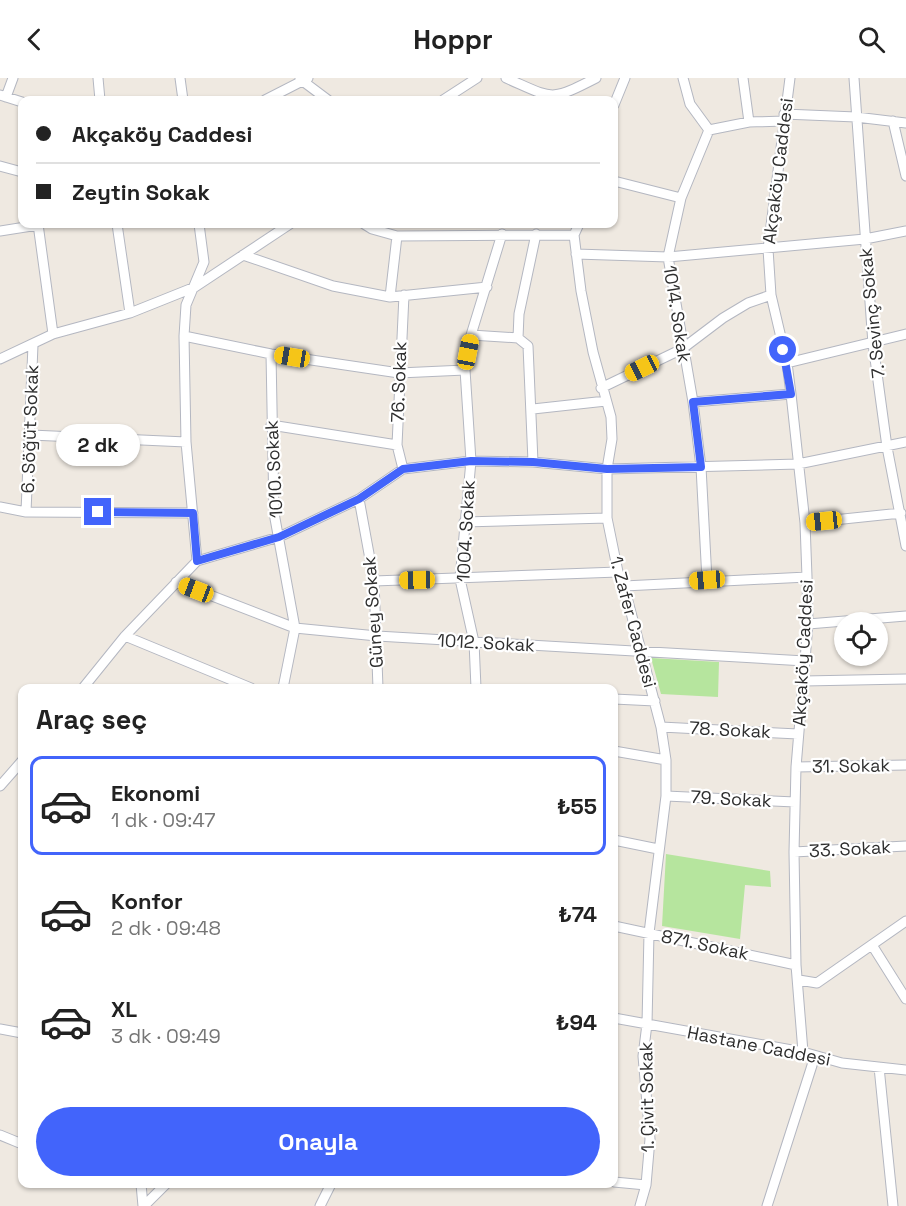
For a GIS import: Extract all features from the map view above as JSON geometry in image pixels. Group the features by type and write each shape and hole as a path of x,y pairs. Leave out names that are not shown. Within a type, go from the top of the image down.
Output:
{"street":[{"path":"14,78 3,96 18,101"},
{"path":"98,78 100,96"},
{"path":"180,78 182,96"},
{"path":"449,96 477,78"},
{"path":"506,78 538,96"},
{"path":"561,96 596,78"},
{"path":"618,96 625,78"},
{"path":"683,78 690,104 709,130 784,117 856,117 906,123"},
{"path":"744,78 749,122"},
{"name":"Akçaköy Caddesi","path":"790,78 768,249 771,295 787,363 805,523 808,624 798,734 794,852 796,965 799,980 802,1052"},
{"name":"7. Sevinç Sokak","path":"854,78 873,344 887,447 906,546"},
{"path":"272,96 303,79 322,96"},
{"path":"892,121 906,176"},
{"name":"1014. Sokak","path":"707,580 701,467 693,402 682,349 668,257 681,198 709,130"},
{"path":"0,166 18,171"},
{"path":"618,182 681,198"},
{"path":"0,231 18,228"},
{"path":"39,228 53,334"},
{"path":"118,228 130,313"},
{"path":"197,561 186,442 184,336 186,305 204,262 200,228"},
{"path":"0,359 53,334 130,313 195,287 284,228"},
{"path":"370,228 397,236 481,234 574,236"},
{"path":"480,228 481,234"},
{"name":"1. Zafer Caddesi","path":"577,228 574,236 576,254 601,388 611,417 612,439 607,469 607,518 618,572 624,586 655,701 666,759 666,796 649,933 647,1024"},
{"path":"576,254 668,257 865,239 906,231"},
{"name":"1004. Sokak","path":"476,684 474,642 460,579 471,461 465,370 471,335 502,234"},
{"path":"518,338 519,314 536,234"},
{"path":"390,297 397,236"},
{"path":"243,255 333,286 390,297 487,287"},
{"name":"76. Sokak","path":"403,469 397,445 404,295"},
{"path":"601,388 682,349 723,318 748,303 771,295"},
{"path":"787,363 873,344 906,334"},
{"path":"471,335 518,338 528,345 533,409 533,462"},
{"path":"184,336 271,354 399,374 465,370"},
{"name":"6. Söğüt Sokak","path":"26,512 33,345"},
{"name":"1010. Sokak","path":"271,354 274,513 295,628 284,684"},
{"path":"693,402 791,394"},
{"path":"533,409 606,401"},
{"path":"271,425 397,445"},
{"path":"31,435 186,442"},
{"path":"86,684 125,636 197,561 279,537 359,499 403,469 471,461 533,462 607,469 798,464 906,442"},
{"name":"Güney Sokak","path":"359,499 374,581 378,684"},
{"path":"0,507 26,512 193,513"},
{"path":"805,523 901,513"},
{"path":"464,522 607,518"},
{"path":"374,581 618,572"},
{"path":"624,586 707,580 807,577"},
{"name":"1012. Sokak","path":"176,582 295,628 377,636 805,661"},
{"path":"808,624 906,616"},
{"path":"125,636 241,684"},
{"path":"804,681 906,679"},
{"path":"618,699 655,701"},
{"name":"78. Sokak","path":"661,727 798,734"},
{"path":"618,752 666,759"},
{"name":"31. Sokak","path":"796,767 906,765"},
{"path":"0,786 18,766"},
{"name":"79. Sokak","path":"666,796 795,802"},
{"path":"618,841 658,849"},
{"name":"33. Sokak","path":"794,852 906,846"},
{"path":"799,980 817,983 906,921"},
{"name":"871. Sokak","path":"618,927 796,965"},
{"path":"872,945 906,999"},
{"name":"Hastane Caddesi","path":"618,1019 802,1052 842,1063 906,1071"},
{"name":"1. Çivit Sokak","path":"640,1206 646,1185 650,1139 643,1056 647,1024"},
{"path":"0,1029 18,1032"},
{"path":"767,1206 814,1056"},
{"path":"879,1067 893,1206"},
{"path":"0,1135 18,1142"},
{"path":"618,1182 646,1185"},
{"path":"142,1188 144,1206"},
{"path":"144,1206 162,1188"},
{"path":"320,1206 329,1188"}],"green space":[{"path":"651,658 719,662 718,697 661,694"},
{"path":"666,854 770,871 771,887 745,885 740,939 662,926"}],"route":[{"path":"98,512 193,513 197,561 279,537 359,499 403,469 471,461 533,462 607,469 701,467 693,402 791,394 783,350"}]}
